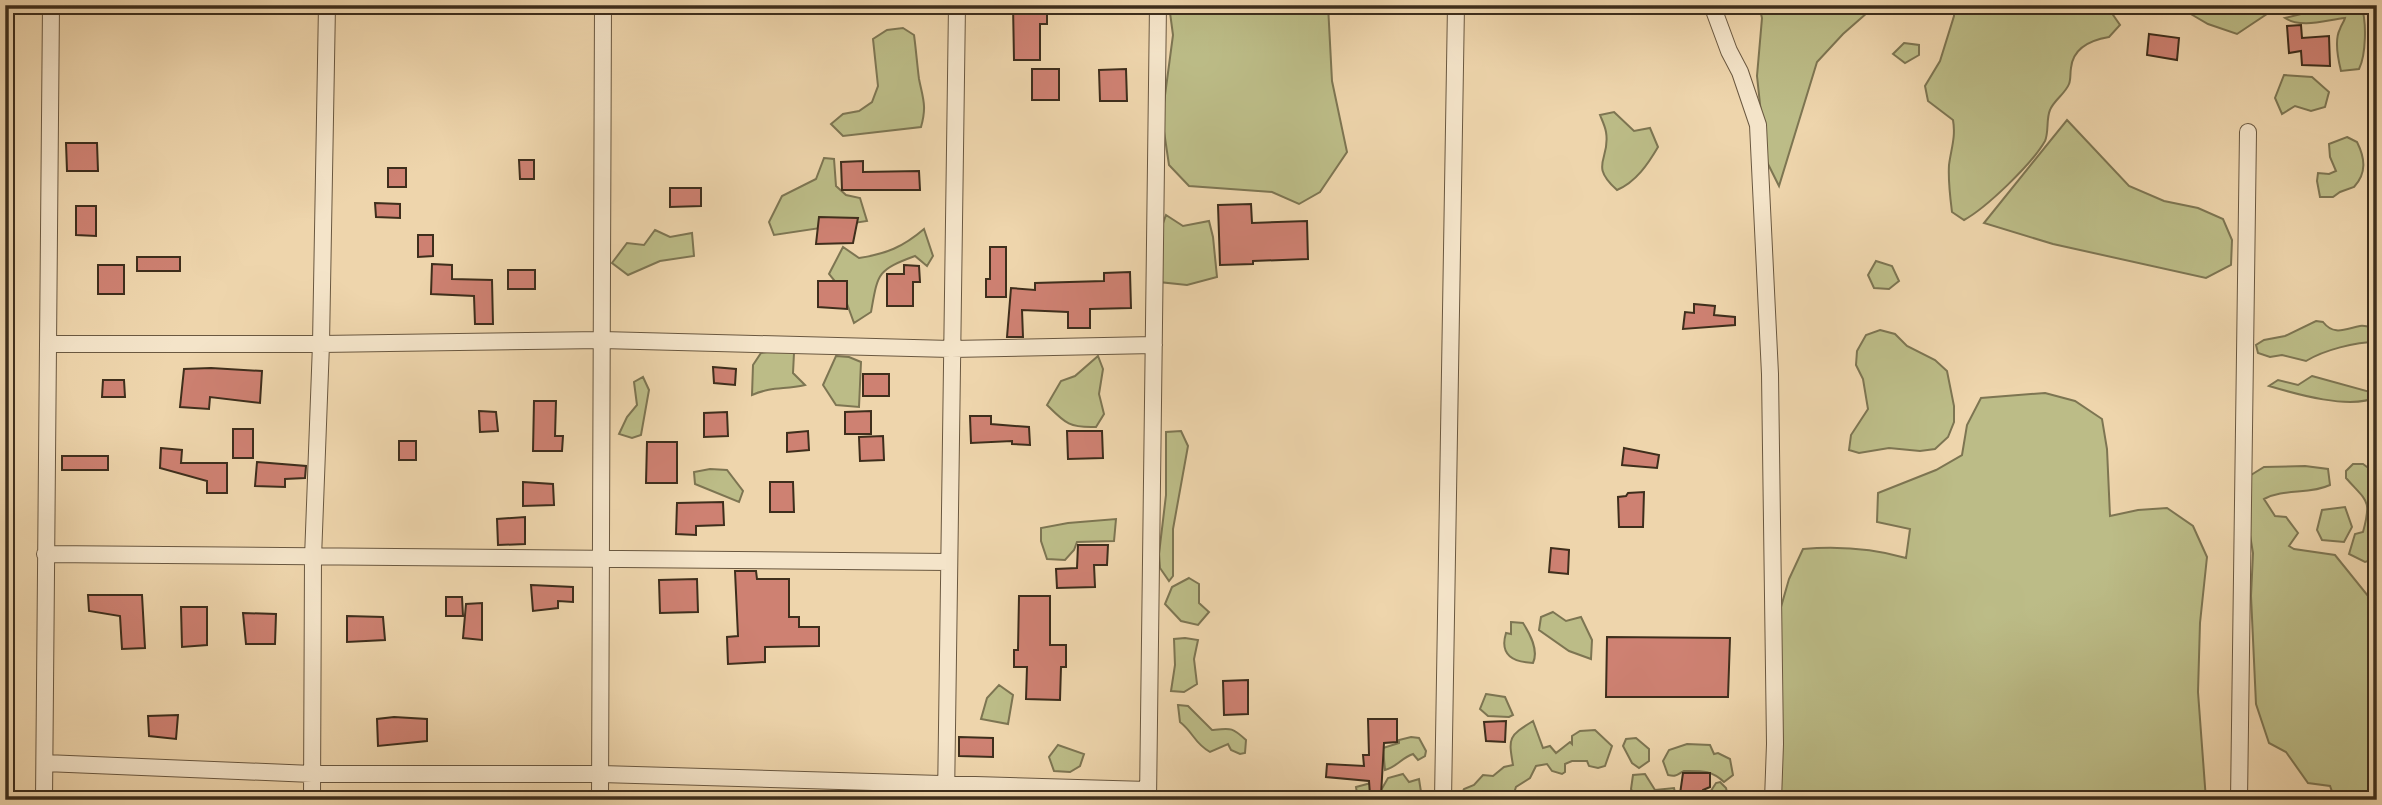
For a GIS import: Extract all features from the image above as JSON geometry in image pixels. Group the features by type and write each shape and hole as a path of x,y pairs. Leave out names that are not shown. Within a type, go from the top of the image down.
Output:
{"street":[{"path":"44,800 51,5"},
{"path":"312,800 313,558 321,344 327,5"},
{"path":"600,800 603,5"},
{"path":"946,792 957,5"},
{"path":"46,764 312,774 601,774 946,792 1148,795 1158,5"},
{"path":"1443,800 1455,5"},
{"path":"1712,5 1740,72 1758,125 1770,374 1775,744 1773,800"},
{"path":"2239,800 2248,132"},
{"path":"48,344 602,340 951,349 1154,345"},
{"path":"45,554 949,562"}],"green space":[{"path":"1169,5 1328,5 1332,81 1347,152 1320,192 1299,204 1272,192 1189,186 1169,165 1162,118 1173,35"},
{"path":"1759,5 1876,5 1817,62 1779,186 1766,160 1757,76 1762,18"},
{"path":"1954,5 2096,5 2111,12 2120,25 2109,37 2084,46 2075,55 2069,84 2050,110 2045,141 2039,151 2008,185 1964,220 1952,212 1949,165 1954,137 1953,120 1928,101 1925,86 1940,61 1954,16"},
{"path":"2188,5 2309,5 2273,10 2237,34 2208,24 2189,13"},
{"path":"2325,5 2361,5 2365,38 2359,69 2341,71 2337,39 2345,18 2299,23 2285,18 2317,10"},
{"path":"903,28 914,35 924,103 921,127 843,136 831,124 843,114 859,111 872,102 878,86 873,39 887,30"},
{"path":"1904,43 1919,45 1919,55 1905,63 1893,54"},
{"path":"2284,75 2312,77 2329,92 2325,107 2311,111 2295,106 2282,114 2275,98"},
{"path":"1614,112 1634,131 1650,128 1658,147 1636,177 1617,190 1608,181 1602,168 1607,141 1600,115"},
{"path":"2067,120 2129,186 2164,201 2198,208 2223,219 2232,240 2231,265 2206,278 2053,244 1984,223"},
{"path":"2347,137 2357,142 2360,148 2363,160 2361,176 2354,187 2333,197 2320,197 2318,173 2329,174 2336,171 2330,157 2329,144"},
{"path":"824,158 834,159 836,186 846,195 860,198 867,221 774,235 769,222 782,196 816,179"},
{"path":"1166,215 1183,226 1209,221 1217,277 1187,285 1159,282 1155,246"},
{"path":"924,229 933,256 927,266 915,256 886,270 875,289 871,312 854,323 842,290 829,274 843,247 859,258 869,256 901,245"},
{"path":"655,230 670,237 692,233 694,256 660,261 628,275 612,263 627,243 644,245"},
{"path":"1876,261 1892,266 1899,281 1889,289 1874,288 1868,275"},
{"path":"2316,321 2336,330 2377,327 2377,342 2340,347 2306,361 2258,353 2256,345 2264,340 2285,336"},
{"path":"1880,330 1895,334 1907,346 1935,360 1947,371 1954,406 1954,422 1948,437 1935,449 1920,451 1889,448 1859,453 1849,450 1851,435 1868,409 1863,379 1856,365 1857,351 1866,335"},
{"path":"787,349 794,353 793,373 805,385 766,390 752,395 753,365 761,353"},
{"path":"836,356 861,362 859,407 836,405 823,385"},
{"path":"1098,356 1103,369 1099,394 1104,414 1096,427 1079,427 1063,420 1047,405 1061,381 1075,376"},
{"path":"2312,376 2374,393 2377,397 2366,401 2338,401 2269,386 2278,380 2298,385"},
{"path":"643,377 649,390 641,435 632,438 619,434 627,417 637,405 634,382"},
{"path":"2045,393 2075,401 2102,419 2107,449 2110,516 2167,508 2193,526 2207,557 2200,623 2198,692 2206,800 1778,800 1781,607 1789,579 1803,549 1855,549 1906,558 1910,529 1877,522 1878,493 1936,470 1962,455 1967,425 1981,398"},
{"path":"1181,431 1188,446 1173,529 1173,576 1169,581 1160,568 1159,554 1166,495 1166,432"},
{"path":"2377,453 2377,558 2365,562 2349,554 2355,534 2363,532 2367,507 2363,497 2346,478 2346,471 2353,464 2363,464 2371,470"},
{"path":"2305,466 2328,469 2330,485 2264,499 2275,516 2286,517 2298,533 2289,546 2335,555 2377,607 2373,674 2377,680 2377,800 2335,800 2330,786 2308,783 2286,752 2269,743 2256,704 2251,596 2253,553 2246,511 2251,475 2264,467"},
{"path":"727,470 743,491 739,502 695,484 694,472"},
{"path":"2345,507 2352,527 2344,542 2322,540 2317,530 2322,510"},
{"path":"1116,519 1114,541 1077,542 1065,560 1047,559 1041,541 1041,528"},
{"path":"1189,578 1199,584 1199,603 1209,612 1198,625 1181,621 1165,604 1172,587"},
{"path":"1553,612 1566,621 1581,617 1592,640 1591,659 1569,651 1539,630 1541,617"},
{"path":"1511,622 1523,623 1528,632 1534,648 1533,663 1514,659 1506,652 1504,641 1506,633 1511,634"},
{"path":"1174,639 1198,640 1194,659 1197,684 1184,692 1171,691 1175,665"},
{"path":"999,685 1013,695 1008,724 981,719 987,698"},
{"path":"1486,694 1505,697 1513,715 1488,716 1480,709"},
{"path":"1178,705 1188,706 1212,730 1227,729 1237,733 1246,740 1245,753 1231,750 1228,744 1210,752 1205,749 1180,722"},
{"path":"1533,721 1543,748 1550,746 1556,753 1570,742 1572,744 1572,736 1580,731 1595,730 1612,746 1605,766 1598,768 1589,766 1587,761 1572,761 1565,764 1565,772 1562,774 1552,771 1547,764 1536,766 1530,778 1516,787 1513,796 1499,800 1462,800 1460,797 1464,789 1474,785 1483,775 1493,776 1504,767 1513,765 1512,738"},
{"path":"1411,737 1419,738 1426,751 1425,756 1418,760 1413,754 1385,770 1383,748"},
{"path":"1636,738 1649,749 1649,761 1639,768 1632,763 1623,746 1626,739"},
{"path":"1687,744 1710,745 1714,754 1718,753 1730,759 1733,775 1724,782 1715,775 1701,771 1668,775 1663,761 1669,750"},
{"path":"1058,745 1084,754 1080,766 1070,772 1054,771 1049,757"},
{"path":"1403,774 1409,782 1419,779 1421,792 1427,800 1381,800 1380,792 1388,778"},
{"path":"1645,774 1655,790 1674,788 1676,797 1681,800 1636,800 1631,789 1633,775"},
{"path":"1720,782 1726,788 1729,800 1705,800 1716,783"},
{"path":"1371,783 1377,793 1373,800 1358,800 1356,787"}],"building":[{"path":"1013,5 1047,5 1047,24 1040,24 1040,60 1014,60"},
{"path":"2301,25 2302,38 2329,36 2330,66 2302,65 2301,51 2289,53 2287,26"},
{"path":"2149,34 2179,38 2177,60 2147,55"},
{"path":"1032,69 1059,69 1059,100 1032,100"},
{"path":"1126,69 1127,101 1100,101 1099,70"},
{"path":"66,143 97,143 98,171 67,171"},
{"path":"519,160 534,160 534,179 520,179"},
{"path":"863,161 863,172 919,171 920,190 842,190 841,162"},
{"path":"388,168 406,168 406,187 388,187"},
{"path":"670,188 701,188 701,206 670,207"},
{"path":"375,203 400,204 400,218 376,217"},
{"path":"1251,204 1252,223 1307,221 1308,259 1220,265 1218,205"},
{"path":"76,206 96,206 96,236 76,235"},
{"path":"819,217 858,218 853,243 816,244"},
{"path":"418,235 433,235 433,256 418,257"},
{"path":"990,247 1006,247 1006,297 986,297 986,279 990,279"},
{"path":"137,257 180,257 180,271 137,271"},
{"path":"432,264 452,265 452,279 492,280 493,324 475,324 474,296 431,294"},
{"path":"98,265 124,265 124,294 98,294"},
{"path":"904,265 919,266 920,282 913,282 913,306 887,306 887,274 904,274"},
{"path":"508,270 535,270 535,289 508,289"},
{"path":"1130,272 1131,308 1090,309 1090,328 1068,328 1068,312 1022,310 1023,337 1007,337 1011,288 1035,290 1035,283 1104,281 1104,273"},
{"path":"818,281 847,281 847,309 818,307"},
{"path":"1694,304 1715,306 1714,315 1735,317 1735,325 1683,329 1685,312 1694,313"},
{"path":"713,367 736,369 735,385 714,383"},
{"path":"184,369 262,371 260,403 210,397 209,409 180,407"},
{"path":"863,374 889,374 889,396 863,396"},
{"path":"103,380 124,380 125,397 102,397"},
{"path":"534,401 556,401 555,436 563,436 562,451 533,451"},
{"path":"479,411 496,412 498,431 480,432"},
{"path":"871,411 871,434 845,434 845,412"},
{"path":"727,412 728,436 704,437 704,413"},
{"path":"970,416 991,416 991,424 1029,427 1030,445 1012,444 1012,441 971,443"},
{"path":"233,429 253,429 253,458 233,458"},
{"path":"808,431 809,450 787,452 787,433"},
{"path":"1067,431 1102,431 1103,458 1068,459"},
{"path":"883,436 884,460 860,461 859,437"},
{"path":"399,441 416,441 416,460 399,460"},
{"path":"647,442 677,442 677,483 646,483"},
{"path":"161,448 182,450 181,463 227,463 227,493 207,493 207,481 160,468"},
{"path":"1624,448 1659,455 1657,468 1622,465"},
{"path":"62,456 108,456 108,470 62,470"},
{"path":"257,462 306,466 305,478 285,479 285,487 255,486"},
{"path":"523,482 553,484 554,505 523,506"},
{"path":"770,482 793,482 794,512 770,512"},
{"path":"1644,492 1643,527 1619,527 1618,497"},
{"path":"723,502 724,525 696,526 696,535 676,534 677,503"},
{"path":"525,517 525,544 498,545 497,519"},
{"path":"1078,545 1108,545 1107,565 1094,565 1095,587 1057,588 1056,569 1077,568"},
{"path":"1551,548 1569,550 1568,574 1549,572"},
{"path":"735,571 756,571 757,579 789,579 789,617 799,617 799,627 819,627 819,646 765,647 765,662 728,664 727,637 738,636"},
{"path":"697,579 698,612 660,613 659,580"},
{"path":"531,585 573,587 573,602 558,601 558,608 533,611"},
{"path":"88,595 142,595 145,648 122,649 120,616 89,611"},
{"path":"1019,596 1050,596 1050,645 1066,645 1066,667 1061,667 1060,700 1026,699 1027,667 1014,667 1014,650 1018,650"},
{"path":"446,597 462,597 463,616 446,616"},
{"path":"482,603 482,640 463,638 466,604"},
{"path":"181,607 207,607 207,645 182,647"},
{"path":"243,613 276,614 275,644 246,644"},
{"path":"347,616 383,617 385,640 347,642"},
{"path":"1607,637 1730,638 1728,697 1606,697"},
{"path":"1248,680 1248,714 1224,715 1223,681"},
{"path":"178,715 176,739 149,736 148,716"},
{"path":"377,719 427,719 427,741 378,746"},
{"path":"1368,719 1397,719 1397,742 1384,743 1381,795 1370,795 1369,781 1326,777 1327,764 1364,766 1363,755 1369,755"},
{"path":"1506,721 1505,742 1486,741 1484,722"},
{"path":"959,737 993,738 993,757 959,756"},
{"path":"1683,773 1710,773 1710,787 1703,790 1701,799 1686,799 1684,794 1680,794"}]}
